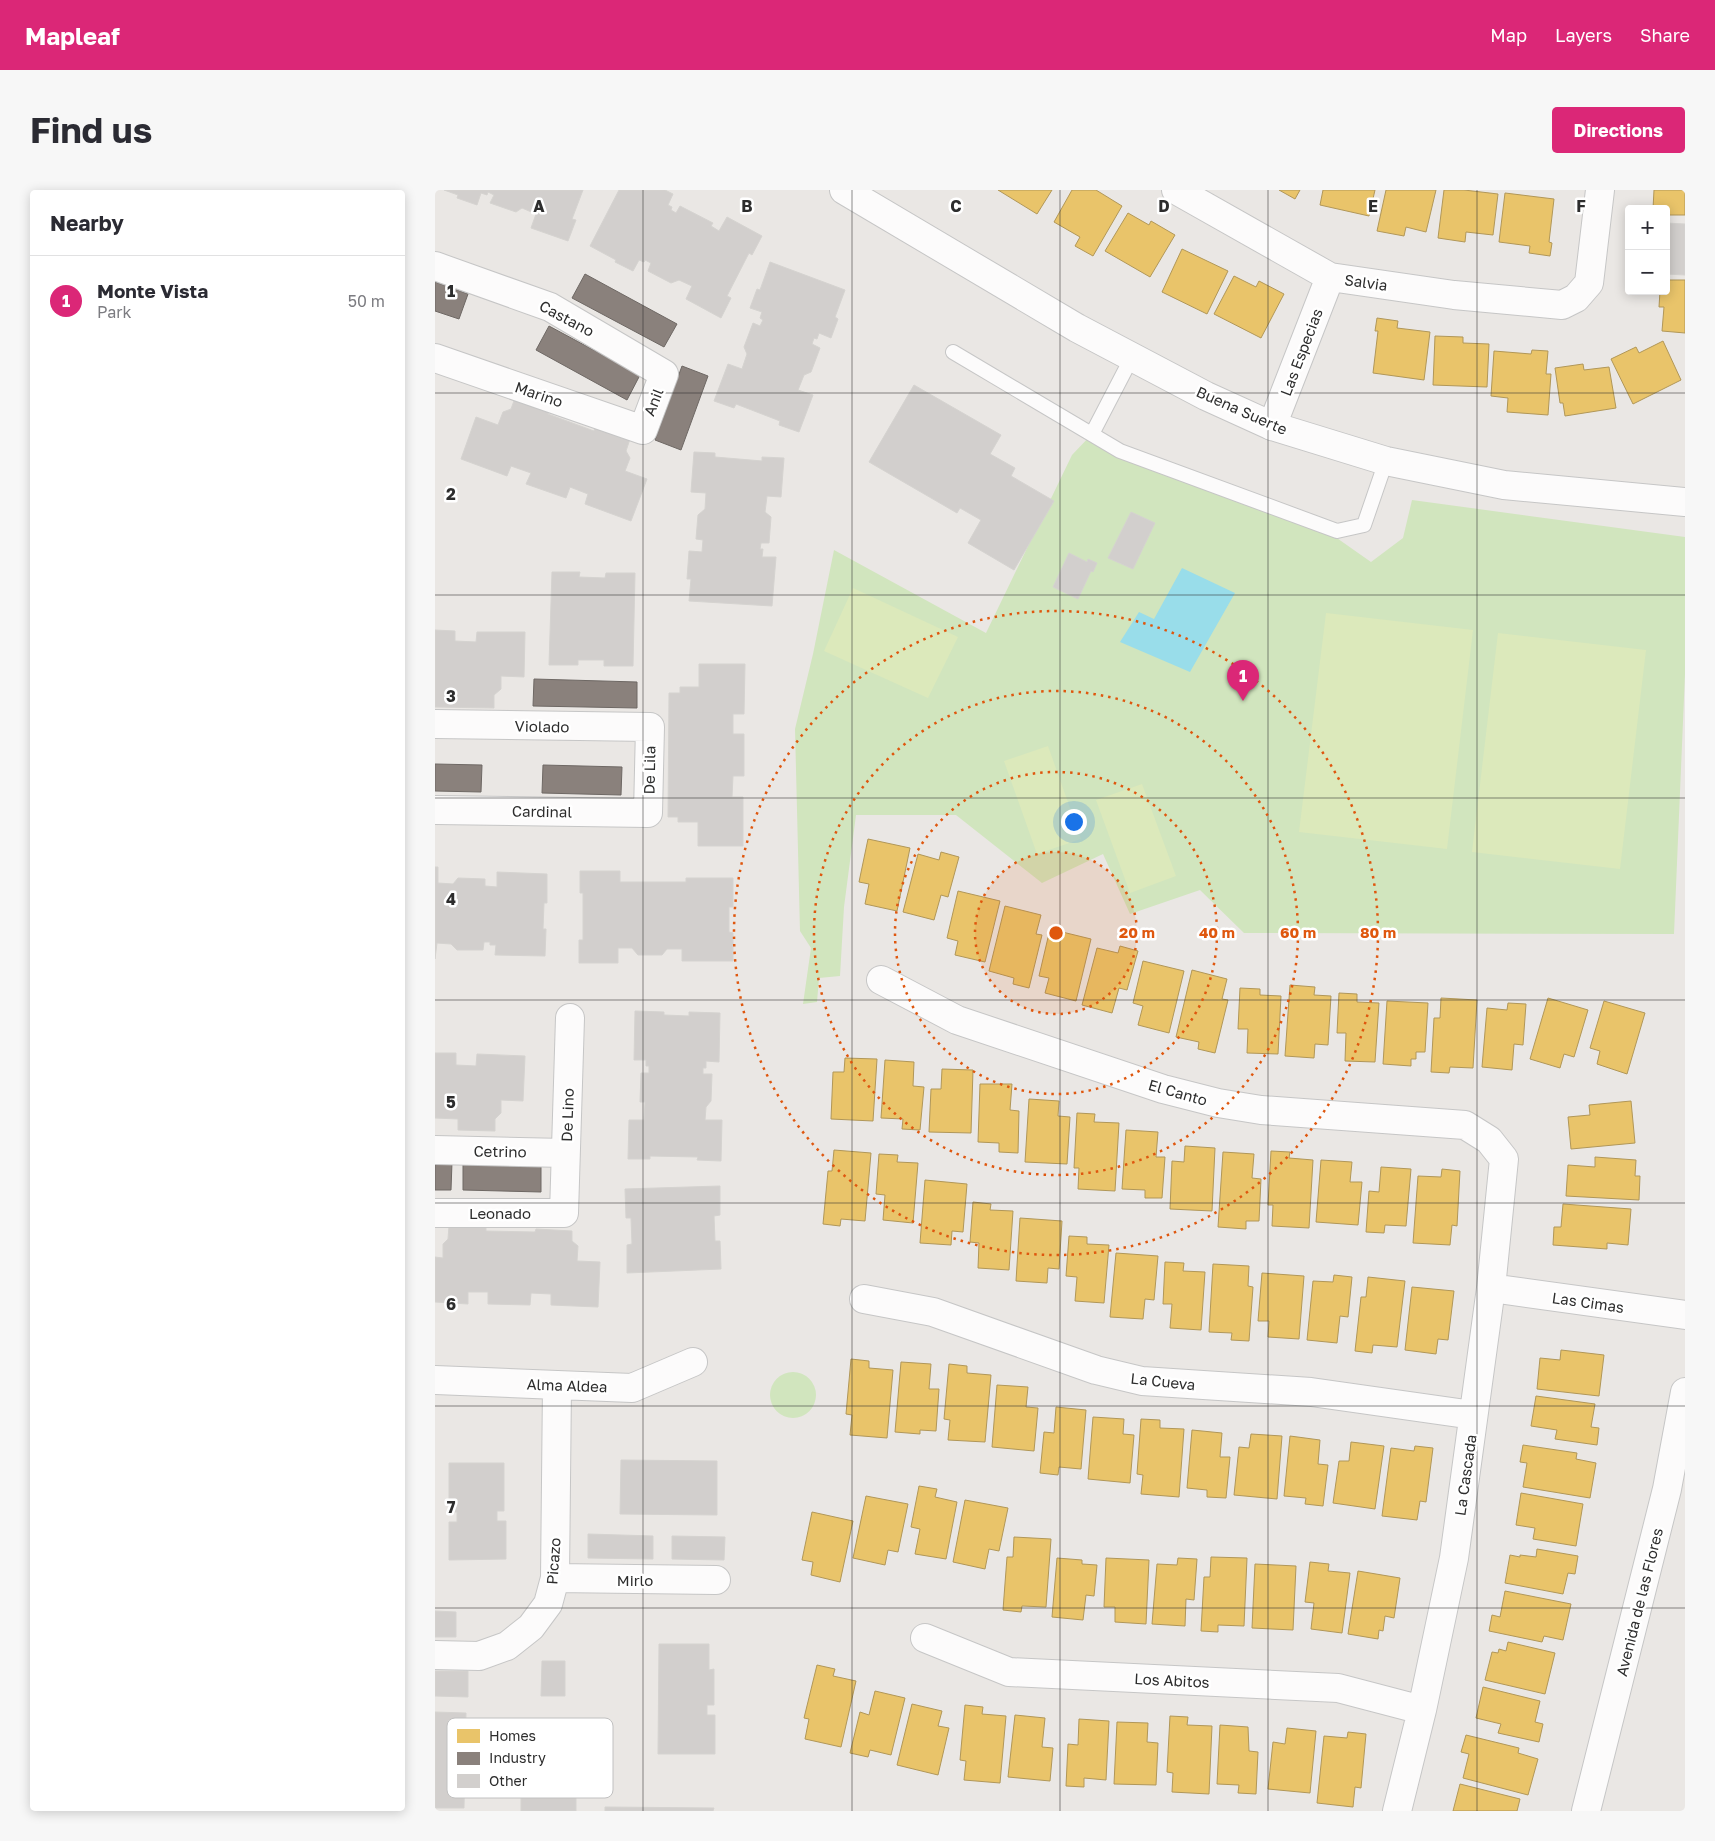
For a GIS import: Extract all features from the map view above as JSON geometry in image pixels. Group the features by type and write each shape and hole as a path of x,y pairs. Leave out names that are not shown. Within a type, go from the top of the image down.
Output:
{"street":[{"name":"Buena Suerte","path":"844,190 1077,328 1206,396 1272,426 1386,461 1504,485 1685,502"},
{"name":"Salvia","path":"1176,190 1330,277 1454,295 1561,305 1576,298 1589,283 1600,190"},
{"name":"Castano","path":"435,266 550,307 664,374"},
{"name":"Las Especias","path":"1272,426 1330,277"},
{"name":"Marino","path":"435,358 643,430"},
{"name":"Anil","path":"643,430 664,374"},
{"name":"Violado","path":"435,724 650,727"},
{"name":"De Lila","path":"648,813 650,727"},
{"name":"Cardinal","path":"435,810 648,813"},
{"name":"El Canto","path":"881,980 957,1020 1163,1089 1218,1103 1261,1110 1465,1125 1489,1140"},
{"name":"De Lino","path":"564,1213 570,1018"},
{"name":"La Cascada","path":"1397,1811 1422,1710 1454,1558 1491,1288 1504,1159 1489,1140"},
{"name":"Cetrino","path":"435,1150 565,1153"},
{"name":"Leonado","path":"435,1213 564,1213"},
{"name":"Las Cimas","path":"1491,1288 1685,1315"},
{"name":"La Cueva","path":"864,1299 933,1312 1096,1370 1142,1381 1311,1392 1473,1416"},
{"name":"Alma Aldea","path":"435,1380 632,1388 693,1362"},
{"name":"Picazo","path":"435,1655 479,1656 507,1646 531,1627 548,1604 555,1578 557,1385"},
{"name":"Avenida de las Flores","path":"1586,1811 1667,1489 1685,1392"},
{"name":"Mirlo","path":"555,1578 716,1580"},
{"name":"Los Abitos","path":"925,1638 1009,1672 1338,1688 1422,1710"}],"lane":[{"path":"953,352 1120,451 1337,531 1364,525 1386,461"},
{"path":"1092,434 1132,357"}],"green space":[{"path":"1092,434 1314,522 1371,562 1403,538 1412,500 1685,537 1685,674 1674,934 1244,933 1200,890 1130,914 1103,854 1042,883 956,815 856,815 844,907 840,976 819,978 817,1002 803,1004 811,948 800,931 795,729 813,654 834,550 986,633 1072,455"},
{"path":"853,588 958,637 928,698 824,651"},
{"path":"1326,613 1473,630 1447,849 1299,832"},
{"path":"1498,633 1646,650 1620,869 1472,852"},
{"path":"1048,746 1081,839 1037,854 1004,761"},
{"path":"1142,784 1176,876 1130,893 1096,800"},
{"path":"793,1372 806,1376 812,1382 816,1395 812,1408 806,1414 793,1418 780,1414 774,1408 770,1395 774,1382 780,1376"}],"water":[{"path":"1182,568 1235,593 1190,672 1120,642 1139,612 1154,619"}],"building: Homes":[{"path":"998,190 1052,190 1037,214"},
{"path":"1072,190 1096,190 1122,206 1093,256 1075,246 1080,237 1054,222"},
{"path":"1279,190 1300,190 1295,199"},
{"path":"1323,190 1375,190 1369,216 1320,205"},
{"path":"1386,190 1436,190 1426,232 1406,227 1404,236 1377,231"},
{"path":"1444,190 1498,194 1493,235 1466,232 1465,242 1438,238"},
{"path":"1654,190 1685,190 1685,215 1670,215 1670,205 1653,205"},
{"path":"1505,193 1554,199 1549,242 1552,243 1550,256 1529,253 1530,246 1499,242"},
{"path":"1128,213 1149,225 1151,221 1175,235 1150,277 1105,251"},
{"path":"1182,249 1228,271 1207,314 1162,292"},
{"path":"1234,276 1256,287 1259,281 1284,294 1261,338 1214,314"},
{"path":"1670,280 1685,280 1685,333 1662,331 1664,307 1659,307 1660,295 1670,295"},
{"path":"1377,318 1398,321 1397,328 1430,332 1424,380 1373,373 1378,331 1375,331"},
{"path":"1435,336 1463,337 1463,343 1489,344 1487,387 1433,385"},
{"path":"1663,341 1681,380 1633,404 1611,359 1636,347 1639,353"},
{"path":"1532,350 1548,351 1546,374 1551,374 1548,415 1507,412 1508,398 1491,396 1494,351 1531,354"},
{"path":"1583,364 1584,370 1609,367 1616,408 1565,416 1563,403 1560,403 1555,368"},
{"path":"868,839 910,848 897,911 865,904 869,884 859,882"},
{"path":"941,852 959,857 948,897 941,895 934,920 903,912 918,854 939,860"},
{"path":"958,891 1000,901 985,962 955,955 958,941 947,938"},
{"path":"1005,906 1041,915 1036,934 1042,935 1029,988 1013,984 1014,978 989,971"},
{"path":"1050,929 1091,939 1076,1001 1045,993 1049,978 1039,976"},
{"path":"1120,946 1138,951 1127,990 1119,988 1112,1013 1082,1005 1097,948 1118,953"},
{"path":"1143,961 1184,971 1169,1033 1138,1025 1143,1006 1133,1003"},
{"path":"1192,970 1227,979 1222,999 1228,1000 1215,1053 1198,1049 1199,1042 1176,1037"},
{"path":"1290,985 1315,987 1314,995 1331,996 1328,1045 1315,1044 1314,1058 1285,1056"},
{"path":"1240,988 1260,989 1260,995 1281,996 1278,1054 1247,1053 1248,1029 1238,1029"},
{"path":"1339,993 1357,994 1357,1002 1379,1003 1375,1062 1345,1061 1346,1033 1337,1033"},
{"path":"1441,998 1477,1000 1473,1068 1450,1067 1449,1073 1431,1072 1434,1018 1440,1018"},
{"path":"1548,998 1588,1010 1574,1057 1564,1054 1560,1068 1530,1059"},
{"path":"1387,1001 1428,1003 1425,1052 1416,1052 1416,1059 1411,1059 1411,1066 1383,1064"},
{"path":"1604,1001 1645,1013 1627,1074 1597,1064 1600,1051 1590,1048"},
{"path":"1508,1003 1526,1004 1523,1045 1514,1044 1512,1070 1482,1067 1487,1008 1507,1010"},
{"path":"845,1058 877,1059 873,1121 831,1119 833,1072 844,1072"},
{"path":"885,1060 914,1062 913,1086 924,1087 920,1130 902,1129 903,1119 881,1118"},
{"path":"942,1069 973,1070 971,1133 929,1132 931,1089 941,1089"},
{"path":"980,1084 1012,1084 1010,1110 1019,1111 1018,1153 999,1152 999,1143 978,1142"},
{"path":"1029,1099 1059,1101 1058,1116 1070,1117 1067,1164 1025,1162"},
{"path":"1631,1101 1635,1143 1571,1149 1568,1117 1590,1115 1589,1105"},
{"path":"1077,1113 1095,1114 1094,1122 1119,1123 1115,1191 1078,1189 1079,1168 1074,1168"},
{"path":"1126,1130 1158,1132 1156,1157 1165,1157 1162,1198 1145,1198 1145,1190 1122,1189"},
{"path":"1185,1146 1215,1148 1212,1211 1170,1209 1172,1161 1184,1162"},
{"path":"834,1150 871,1153 865,1221 841,1219 840,1226 823,1224 828,1171 832,1171"},
{"path":"1271,1151 1290,1152 1289,1158 1313,1160 1309,1228 1272,1226 1273,1205 1268,1205"},
{"path":"1223,1152 1254,1154 1252,1178 1261,1179 1259,1221 1246,1221 1246,1229 1218,1227"},
{"path":"879,1154 898,1155 897,1162 918,1163 913,1223 883,1220 885,1195 876,1194"},
{"path":"1595,1157 1636,1160 1635,1176 1640,1176 1639,1200 1566,1196 1568,1165 1595,1167"},
{"path":"1321,1160 1352,1162 1350,1182 1362,1182 1358,1225 1316,1222"},
{"path":"1381,1167 1411,1169 1406,1226 1385,1225 1384,1233 1366,1232 1369,1191 1379,1192"},
{"path":"1442,1169 1460,1171 1457,1226 1452,1225 1450,1245 1413,1243 1418,1176 1441,1177"},
{"path":"925,1180 967,1184 963,1232 952,1231 951,1245 920,1243"},
{"path":"973,1202 991,1204 990,1210 1013,1211 1009,1270 978,1268 979,1243 970,1242"},
{"path":"1563,1204 1631,1209 1628,1245 1607,1243 1607,1249 1553,1245 1554,1227 1561,1227"},
{"path":"1020,1218 1062,1221 1059,1269 1048,1268 1047,1283 1016,1281"},
{"path":"1069,1236 1087,1237 1087,1244 1109,1245 1104,1303 1075,1301 1077,1277 1066,1276"},
{"path":"1116,1253 1158,1256 1154,1300 1145,1299 1143,1319 1110,1317"},
{"path":"1165,1262 1184,1263 1183,1271 1205,1272 1201,1330 1170,1328 1172,1304 1163,1304"},
{"path":"1213,1264 1249,1266 1248,1286 1253,1287 1249,1341 1231,1340 1232,1333 1209,1332"},
{"path":"1262,1273 1304,1276 1299,1339 1268,1337 1269,1321 1258,1321"},
{"path":"1334,1275 1352,1277 1348,1317 1340,1316 1337,1343 1307,1340 1313,1281 1333,1282"},
{"path":"1368,1277 1405,1281 1397,1347 1373,1345 1372,1353 1355,1351 1361,1297 1366,1297"},
{"path":"1412,1287 1454,1291 1448,1340 1438,1339 1436,1354 1405,1350"},
{"path":"1561,1350 1604,1355 1599,1396 1537,1389 1540,1358 1560,1360"},
{"path":"851,1359 869,1361 869,1368 893,1370 887,1438 850,1435 852,1415 846,1414"},
{"path":"901,1362 931,1364 929,1389 939,1389 936,1431 920,1430 920,1434 895,1432"},
{"path":"949,1364 967,1366 967,1373 991,1375 985,1442 948,1440 950,1420 944,1419"},
{"path":"997,1385 1028,1387 1026,1407 1038,1408 1034,1451 992,1447"},
{"path":"1536,1396 1595,1404 1591,1427 1599,1428 1597,1445 1555,1439 1557,1430 1531,1426"},
{"path":"1056,1407 1086,1410 1081,1469 1059,1467 1058,1475 1040,1473 1044,1432 1054,1433"},
{"path":"1093,1417 1124,1419 1123,1434 1134,1435 1130,1483 1088,1479"},
{"path":"1141,1419 1160,1420 1160,1428 1184,1429 1179,1497 1141,1494 1143,1475 1137,1474"},
{"path":"1192,1430 1222,1433 1220,1457 1230,1457 1226,1498 1207,1497 1207,1490 1187,1488"},
{"path":"1251,1434 1282,1436 1277,1499 1234,1495 1239,1447 1249,1448"},
{"path":"1290,1436 1320,1440 1318,1464 1328,1465 1323,1506 1305,1504 1306,1498 1284,1496"},
{"path":"1351,1442 1384,1446 1375,1509 1333,1503 1339,1461 1349,1461"},
{"path":"1523,1445 1577,1453 1576,1459 1596,1463 1590,1498 1523,1487 1527,1463 1520,1462"},
{"path":"1415,1446 1433,1448 1426,1502 1420,1501 1417,1520 1382,1516 1391,1448 1414,1451"},
{"path":"919,1486 937,1489 935,1497 957,1502 946,1559 915,1554 920,1529 911,1527"},
{"path":"1521,1493 1583,1504 1576,1546 1533,1539 1535,1528 1516,1525"},
{"path":"866,1496 908,1504 898,1552 888,1550 885,1565 853,1558"},
{"path":"965,1500 1008,1508 999,1551 989,1549 985,1569 953,1562"},
{"path":"812,1512 853,1521 840,1582 811,1575 813,1562 802,1560"},
{"path":"1014,1537 1051,1539 1046,1607 1022,1606 1021,1612 1003,1610 1007,1557 1013,1557"},
{"path":"1537,1549 1578,1556 1575,1574 1568,1573 1563,1594 1505,1583 1510,1555 1536,1557"},
{"path":"1211,1557 1247,1558 1244,1626 1218,1625 1218,1632 1201,1631 1204,1577 1210,1577"},
{"path":"1057,1558 1082,1560 1082,1564 1097,1565 1094,1596 1086,1595 1083,1620 1052,1617"},
{"path":"1106,1558 1149,1560 1146,1624 1115,1622 1115,1607 1104,1607"},
{"path":"1178,1558 1197,1559 1194,1600 1186,1599 1185,1626 1152,1624 1157,1564 1177,1565"},
{"path":"1310,1562 1329,1564 1328,1571 1350,1573 1342,1633 1311,1629 1314,1603 1305,1602"},
{"path":"1255,1564 1296,1566 1293,1630 1252,1628"},
{"path":"1358,1571 1400,1578 1394,1618 1385,1616 1383,1631 1379,1630 1378,1639 1348,1634"},
{"path":"1505,1591 1571,1604 1563,1640 1544,1636 1542,1642 1489,1631 1492,1615 1500,1617"},
{"path":"1508,1642 1555,1653 1545,1694 1485,1680 1492,1652 1498,1653 1499,1649 1506,1651"},
{"path":"817,1665 835,1669 833,1676 856,1681 841,1747 805,1739 809,1719 804,1718"},
{"path":"1483,1687 1540,1701 1535,1722 1543,1724 1539,1742 1498,1733 1501,1724 1476,1718"},
{"path":"875,1691 905,1698 891,1755 870,1750 868,1757 850,1753 860,1712 869,1715"},
{"path":"912,1704 942,1711 938,1726 949,1728 938,1775 897,1765"},
{"path":"965,1705 983,1707 982,1714 1006,1716 1000,1783 964,1780 966,1761 960,1760"},
{"path":"1015,1715 1045,1718 1042,1747 1053,1748 1050,1781 1008,1777"},
{"path":"1170,1716 1188,1717 1187,1725 1212,1726 1209,1794 1172,1792 1173,1773 1167,1772"},
{"path":"1079,1719 1109,1721 1106,1780 1084,1778 1084,1787 1066,1786 1068,1744 1078,1745"},
{"path":"1117,1722 1148,1723 1147,1742 1158,1743 1156,1785 1114,1784"},
{"path":"1220,1725 1248,1727 1249,1751 1258,1752 1256,1794 1238,1793 1239,1785 1217,1784"},
{"path":"1287,1728 1316,1731 1310,1793 1268,1789 1273,1742 1285,1744"},
{"path":"1348,1732 1366,1734 1361,1788 1355,1787 1353,1807 1317,1803 1324,1736 1347,1738"},
{"path":"1466,1735 1519,1748 1518,1753 1538,1759 1528,1795 1463,1778 1469,1754 1461,1752"},
{"path":"1460,1784 1520,1799 1517,1811 1453,1811"}],"building: Industry":[{"path":"585,274 677,324 664,347 572,298"},
{"path":"435,282 468,294 459,319 435,311"},
{"path":"549,326 640,375 627,400 536,350"},
{"path":"682,366 708,376 681,450 655,440"},
{"path":"534,679 637,682 637,708 533,706"},
{"path":"435,764 482,765 481,792 435,791"},
{"path":"543,765 622,767 621,795 542,793"},
{"path":"435,1162 452,1162 451,1190 435,1190"},
{"path":"463,1163 541,1165 541,1192 463,1190"}],"building: Other":[{"path":"444,190 583,190 572,219 576,220 568,241 531,228 536,214 522,208 516,212 490,203 494,195 488,192 487,195 481,193 477,205 457,198 458,195"},
{"path":"619,190 665,190 673,194 668,205 676,213 680,206 713,223 711,226 719,231 727,217 762,236 752,255 749,253 727,296 731,298 721,318 686,299 692,286 679,280 671,283 648,271 651,263 639,260 633,271 590,246"},
{"path":"1670,223 1685,224 1685,275 1670,274"},
{"path":"770,262 845,290 835,317 838,319 831,338 819,333 817,339 814,338 812,344 820,348 811,372 804,375 798,390 813,395 799,432 779,425 780,421 736,404 734,408 714,401 728,364 742,369 747,354 744,347 753,323 760,326 763,320 760,318 762,312 750,308 757,289 760,290"},
{"path":"914,385 1001,435 990,454 1015,468 1011,476 1054,501 1014,570 968,543 981,520 960,508 957,513 869,462"},
{"path":"515,398 549,410 548,414 594,431 595,427 630,439 626,451 630,458 625,471 647,479 631,521 585,504 588,494 570,487 566,498 526,484 531,473 511,466 507,476 461,459 476,417 498,425 503,412 511,409"},
{"path":"694,452 715,453 715,457 762,461 762,457 784,458 781,497 767,496 765,512 771,517 769,543 761,543 760,549 763,549 762,557 776,557 772,606 689,601 691,579 687,579 689,551 702,552 703,540 696,539 698,515 705,509 706,493 691,492"},
{"path":"1131,512 1155,523 1133,569 1108,558"},
{"path":"1069,553 1087,562 1088,559 1097,563 1093,572 1091,571 1078,599 1053,587"},
{"path":"552,572 580,572 579,577 605,578 606,573 635,573 633,666 604,666 604,660 578,660 578,665 549,665"},
{"path":"435,630 455,631 455,641 476,642 477,632 525,632 524,677 501,676 501,689 494,695 494,708 435,707"},
{"path":"699,664 745,664 744,714 733,714 733,734 744,734 744,776 733,776 732,797 743,797 743,846 698,846 698,822 678,822 678,817 668,817 669,693 680,693 680,687 699,687"},
{"path":"435,867 438,867 438,883 453,884 458,878 485,879 485,886 497,887 497,872 547,874 547,903 544,903 543,929 546,929 545,956 495,955 496,945 490,945 490,942 484,942 483,950 457,950 451,944 437,943 435,959"},
{"path":"580,871 620,871 620,882 686,882 686,878 733,878 733,907 729,907 729,932 733,933 733,961 682,961 682,949 667,949 662,955 638,955 632,948 618,948 618,963 579,963 579,940 583,940 583,893 580,893"},
{"path":"635,1011 664,1012 664,1015 689,1016 689,1012 720,1013 719,1062 706,1061 706,1068 703,1068 703,1074 712,1074 711,1101 706,1107 705,1120 722,1120 721,1161 697,1160 698,1157 650,1156 650,1159 628,1159 629,1120 644,1120 645,1102 640,1102 641,1073 649,1073 649,1066 646,1066 646,1060 634,1060"},
{"path":"435,1053 456,1053 456,1065 476,1066 477,1054 525,1056 523,1101 501,1100 501,1113 495,1119 495,1131 458,1130 458,1119 435,1118"},
{"path":"720,1186 720,1215 714,1216 715,1241 720,1241 721,1269 627,1273 627,1245 632,1244 631,1218 626,1218 625,1189"},
{"path":"449,1226 486,1227 486,1231 535,1232 536,1229 572,1231 572,1241 578,1246 577,1261 600,1262 598,1307 551,1305 551,1294 531,1293 530,1305 488,1304 488,1292 468,1292 468,1304 435,1302 435,1257 443,1258 443,1244 448,1239"},
{"path":"621,1460 717,1461 717,1515 620,1514"},
{"path":"449,1463 504,1463 504,1511 497,1511 497,1521 506,1521 506,1559 449,1560 449,1522 457,1522 457,1512 449,1512"},
{"path":"588,1534 653,1536 653,1559 588,1558"},
{"path":"672,1536 725,1537 724,1560 672,1559"},
{"path":"435,1611 456,1612 456,1637 435,1637"},
{"path":"659,1644 709,1644 709,1670 714,1669 714,1705 707,1705 707,1715 715,1715 715,1754 658,1754"},
{"path":"542,1661 565,1661 565,1696 541,1696"},
{"path":"435,1671 468,1671 468,1697 435,1696"},
{"path":"435,1712 466,1713 466,1718 447,1718 447,1798 464,1798 464,1808 435,1808"},
{"path":"521,1798 576,1798 576,1811 521,1811"},
{"path":"605,1807 714,1808 713,1811 605,1811"}],"place":[{"name":"Monte Vista","path":"1243,701"}]}
